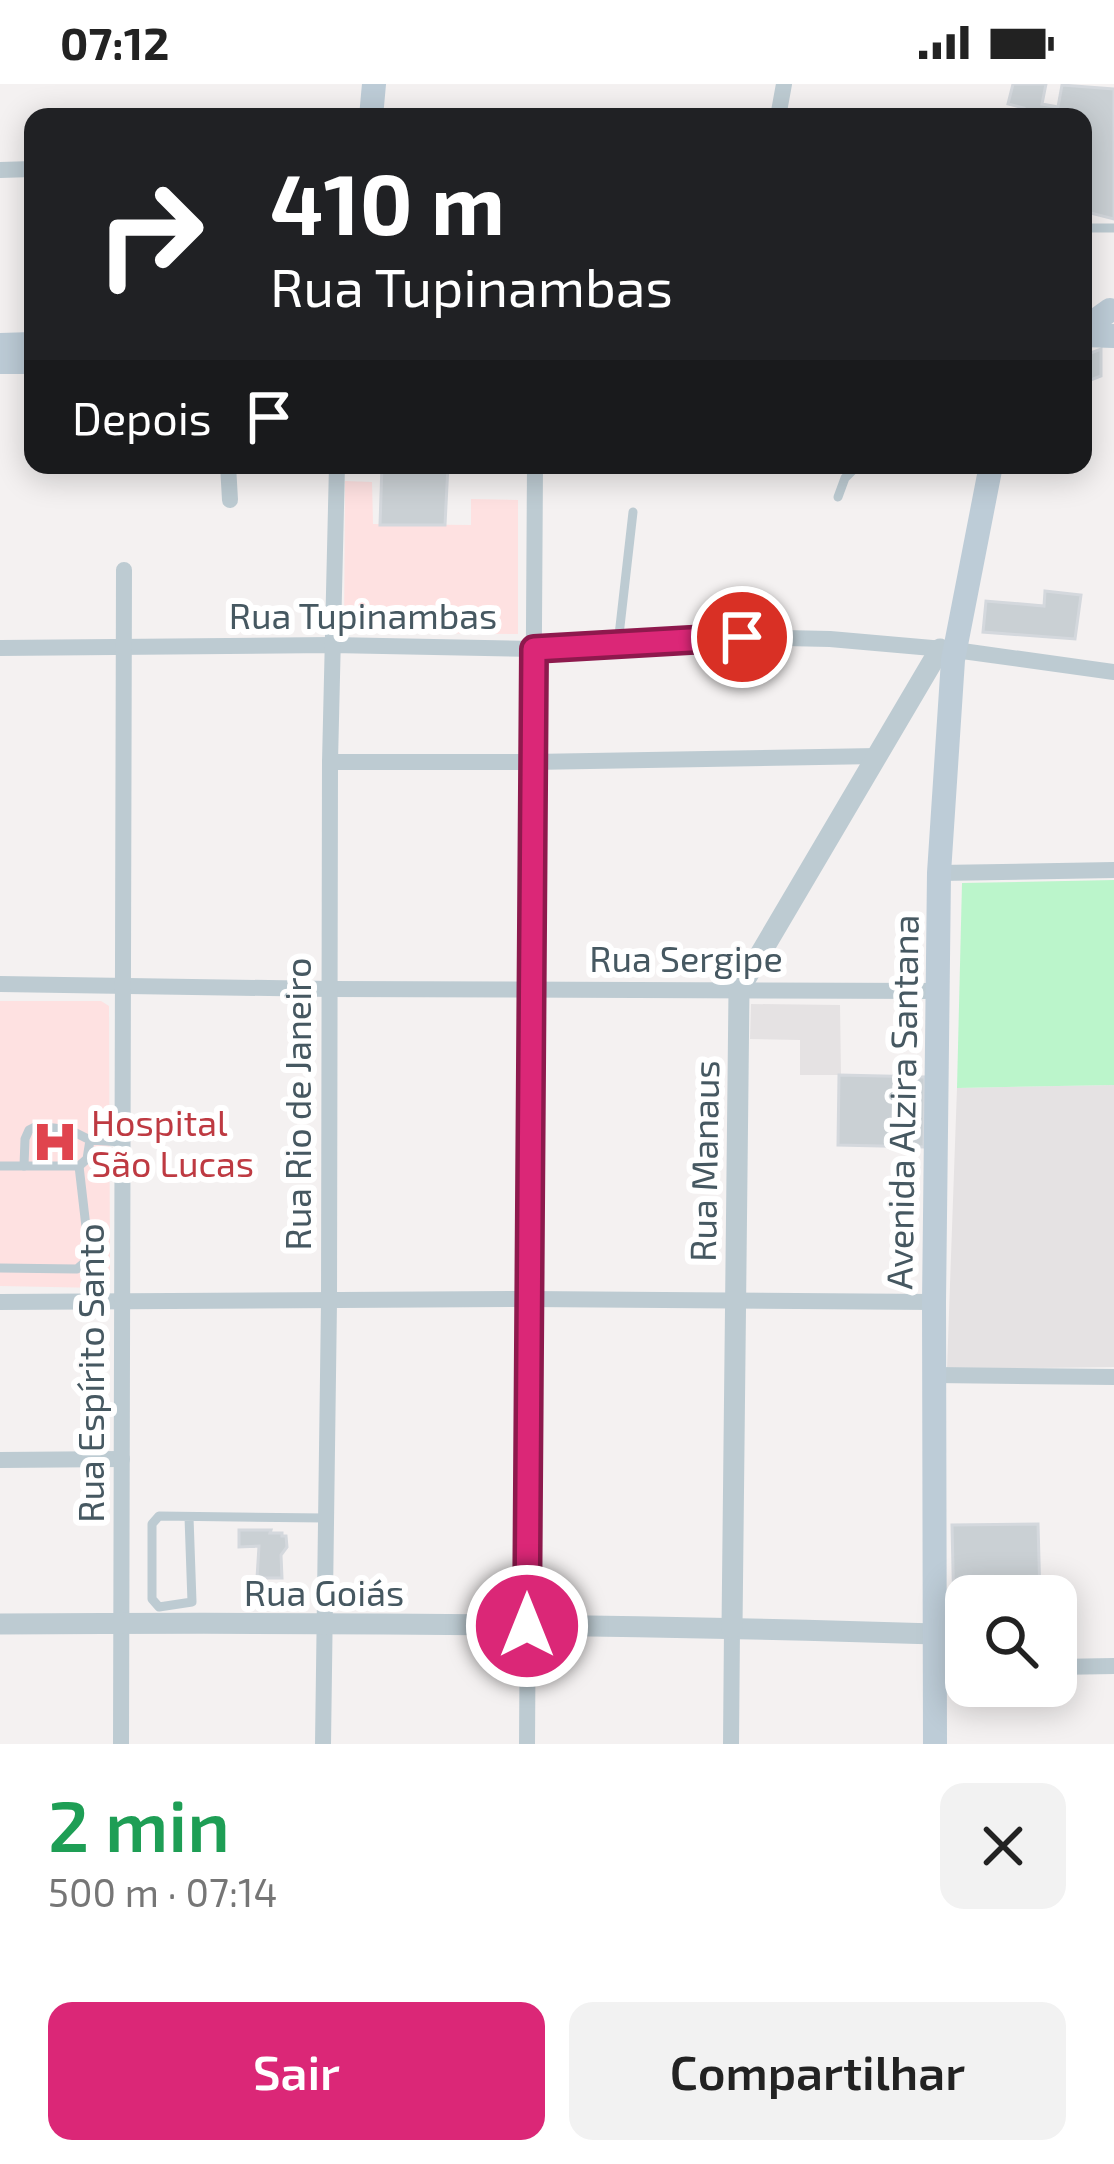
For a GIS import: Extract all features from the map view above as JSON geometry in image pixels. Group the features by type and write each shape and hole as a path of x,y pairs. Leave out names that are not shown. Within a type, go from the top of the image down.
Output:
{"main road":[{"name":"Avenida Alzira Santana","path":"935,1744 934,1302 947,650 989,474"}],"street":[{"path":"229,474 230,500"},
{"name":"Rua Rio de Janeiro","path":"323,1744 330,762 337,474"},
{"path":"527,1744 535,474"},
{"name":"Rua Espírito Santo","path":"122,1744 124,570"},
{"name":"Rua Tupinambas","path":"0,648 332,644 534,649 830,639 1114,672"},
{"name":"Rua Manaus","path":"731,1744 739,990 877,756 947,650"},
{"path":"330,762 877,756"},
{"path":"939,873 1114,870"},
{"name":"Rua Sergipe","path":"0,984 939,991"},
{"path":"0,1302 934,1302"},
{"path":"935,1376 1114,1377"},
{"path":"0,1460 122,1459"},
{"name":"Rua Goiás","path":"0,1624 323,1623 935,1634"},
{"path":"1077,1667 1114,1666"},
{"path":"935,1669 945,1669"}],"lane":[{"path":"838,497 849,474"},
{"path":"618,644 633,512"},
{"path":"24,1166 25,1139 37,1126 70,1130 90,1140 122,1142"},
{"path":"0,1166 79,1166 87,1159 90,1140"},
{"path":"0,1268 77,1269 85,1263 89,1253 79,1166"},
{"path":"189,1517 192,1602 159,1607 152,1599 152,1524 159,1516 325,1518"}],"shaded area":[{"path":"345,481 372,482 373,524 471,525 471,499 518,500 518,634 344,632"},
{"name":"Hospital São Lucas","path":"0,1001 101,1001 109,1006 110,1279 102,1288 0,1286"},
{"path":"751,1004 840,1005 841,1074 925,1077 924,1147 838,1145 839,1075 800,1075 800,1040 750,1039"},
{"path":"1114,1085 1114,1367 947,1369 957,1088"}],"green space":[{"path":"1114,880 1114,1085 957,1088 962,883"}],"building":[{"path":"1013,84 1046,84 1042,104 1058,107 1062,85 1114,89 1114,219 1092,213 1092,108 1024,108 1008,104"},
{"path":"1101,349 1101,376 1092,380 1092,352"},
{"path":"382,474 448,474 445,525 380,525"},
{"path":"1045,591 1081,595 1075,639 983,632 986,601 1044,606"},
{"path":"839,1075 925,1077 924,1147 838,1145"},
{"path":"1038,1524 1039,1575 953,1575 952,1525"},
{"path":"239,1530 271,1530 286,1536 282,1578 257,1578 259,1546 239,1547"}],"place":[{"name":"Hospital São Lucas","path":"55,1142"}],"route":[{"path":"527,1626 534,649 742,637"}]}
